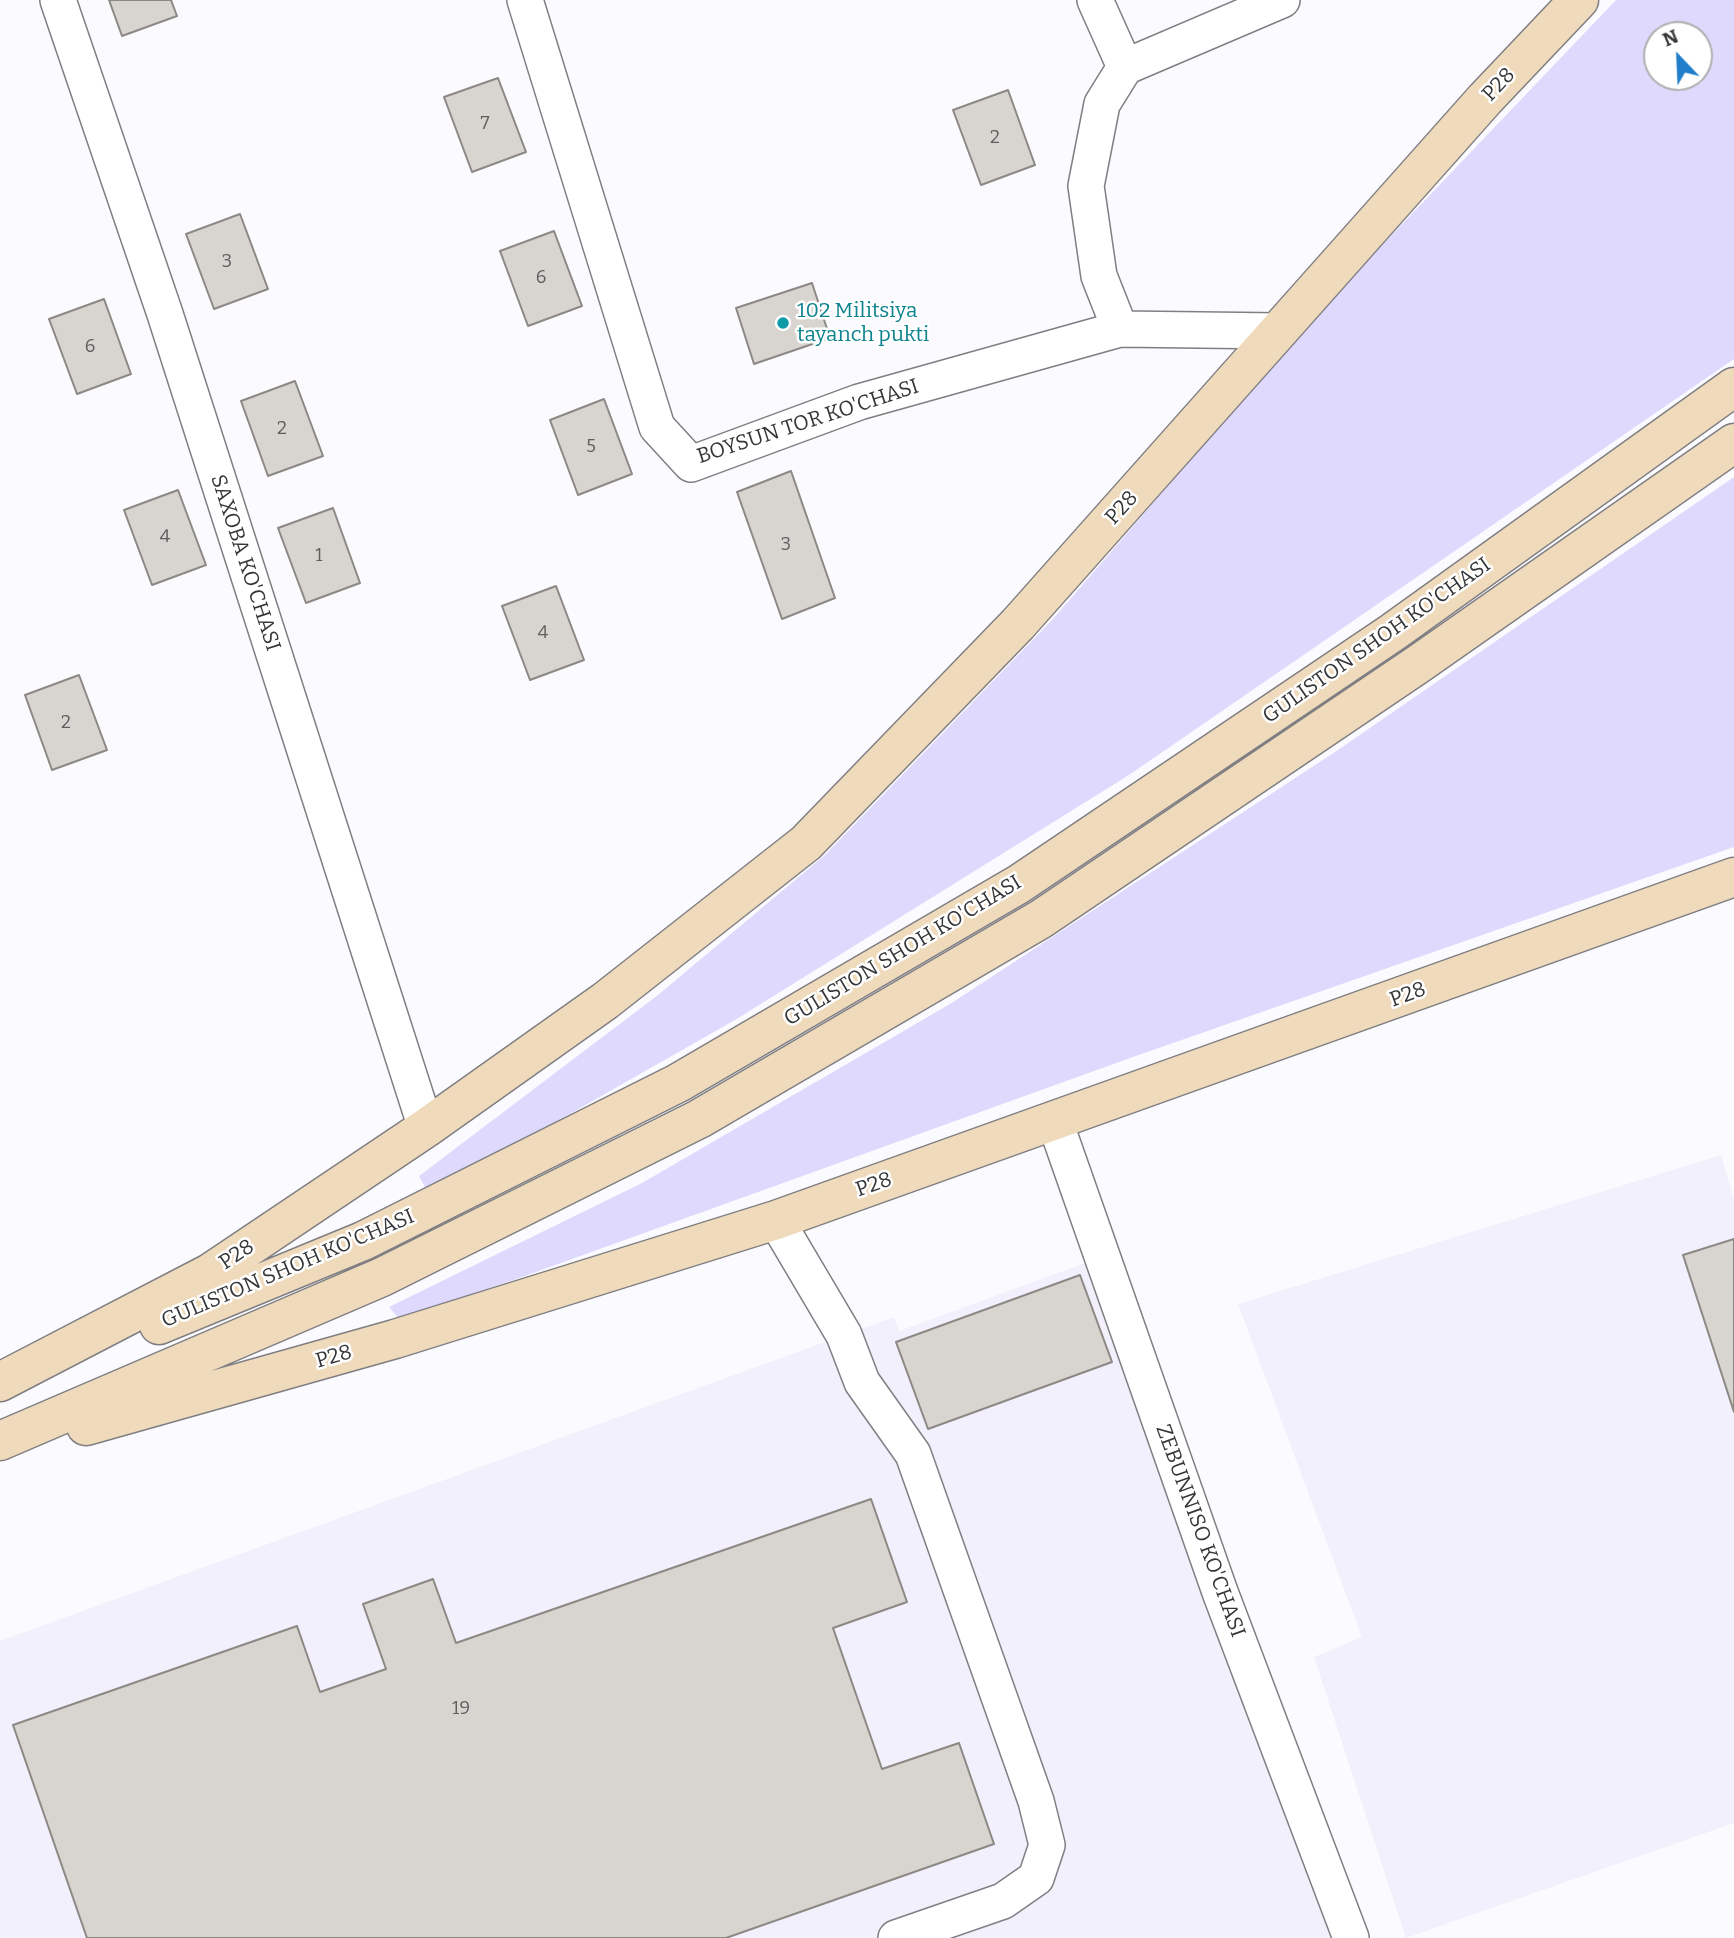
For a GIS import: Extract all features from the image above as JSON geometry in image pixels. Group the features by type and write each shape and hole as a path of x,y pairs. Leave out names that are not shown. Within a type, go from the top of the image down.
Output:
{"main road":[{"name":"Р28","path":"426,1128 606,1001 806,843 1018,624 1485,99 1579,0"},
{"name":"GULISTON SHOH KO'CHASI","path":"0,1390 363,1241 678,1083 1019,884 1393,632 1734,387"},
{"name":"GULISTON SHOH KO'CHASI","path":"0,1441 382,1276 699,1119 1041,919 1417,666 1734,443"},
{"name":"Р28","path":"0,1450 396,1339 776,1220 1734,877"},
{"name":"P28","path":"0,1382 210,1273 426,1128"}],"street":[{"name":"SAXOBA KO'CHASI","path":"58,0 165,314 426,1128"},
{"name":"BOYSUN TOR KO'CHASI","path":"525,0 657,428 691,464 859,402 1120,329"},
{"path":"1095,0 1125,67"},
{"path":"1280,331 1120,329 1098,276 1086,186 1102,103 1125,67 1282,0"},
{"name":"ZEBUNNISO KO'CHASI","path":"1055,1122 1220,1592 1351,1938"},
{"path":"776,1220 844,1335 862,1382 913,1454 1036,1801 1047,1845 1036,1878 1003,1900 896,1938"}],"shaded area":[{"path":"1616,0 1734,0 1734,359 1129,775 735,1020 429,1194 419,1176 658,995 825,855 1053,619 1322,308"},
{"path":"1734,477 1734,847 1133,1057 522,1277 399,1319 389,1307 642,1183 950,1004 1335,752"},
{"path":"1721,1155 1734,1199 1734,1823 1406,1938 1314,1657 1362,1637 1238,1304"},
{"path":"1088,1262 1333,1938 0,1938 0,1641 894,1317 899,1331"}],"building":[{"path":"109,0 171,0 177,16 122,36"},
{"path":"498,78 526,152 472,172 444,97"},
{"path":"1008,90 1035,165 981,185 953,110"},
{"path":"240,214 268,289 214,309 186,234"},
{"path":"554,231 582,306 528,326 500,251"},
{"name":"102 Militsiya tayanch pukti","path":"812,283 830,338 754,364 736,308"},
{"path":"104,299 131,374 77,394 49,319"},
{"path":"295,381 323,456 268,476 241,401"},
{"path":"604,399 632,474 578,495 550,420"},
{"path":"791,471 835,598 782,619 737,492"},
{"path":"178,490 206,565 152,585 124,510"},
{"path":"333,508 360,583 306,603 278,528"},
{"path":"556,586 584,660 530,680 502,606"},
{"path":"79,675 107,750 52,770 25,695"},
{"path":"1734,1239 1734,1412 1683,1255"},
{"path":"1080,1275 1112,1362 928,1429 896,1342"},
{"path":"871,1499 907,1602 833,1628 882,1769 959,1743 994,1844 726,1938 87,1938 13,1725 297,1626 320,1692 386,1669 363,1604 433,1579 456,1643"}],"place":[{"name":"102 Militsiya tayanch pukti","path":"783,323"}]}
